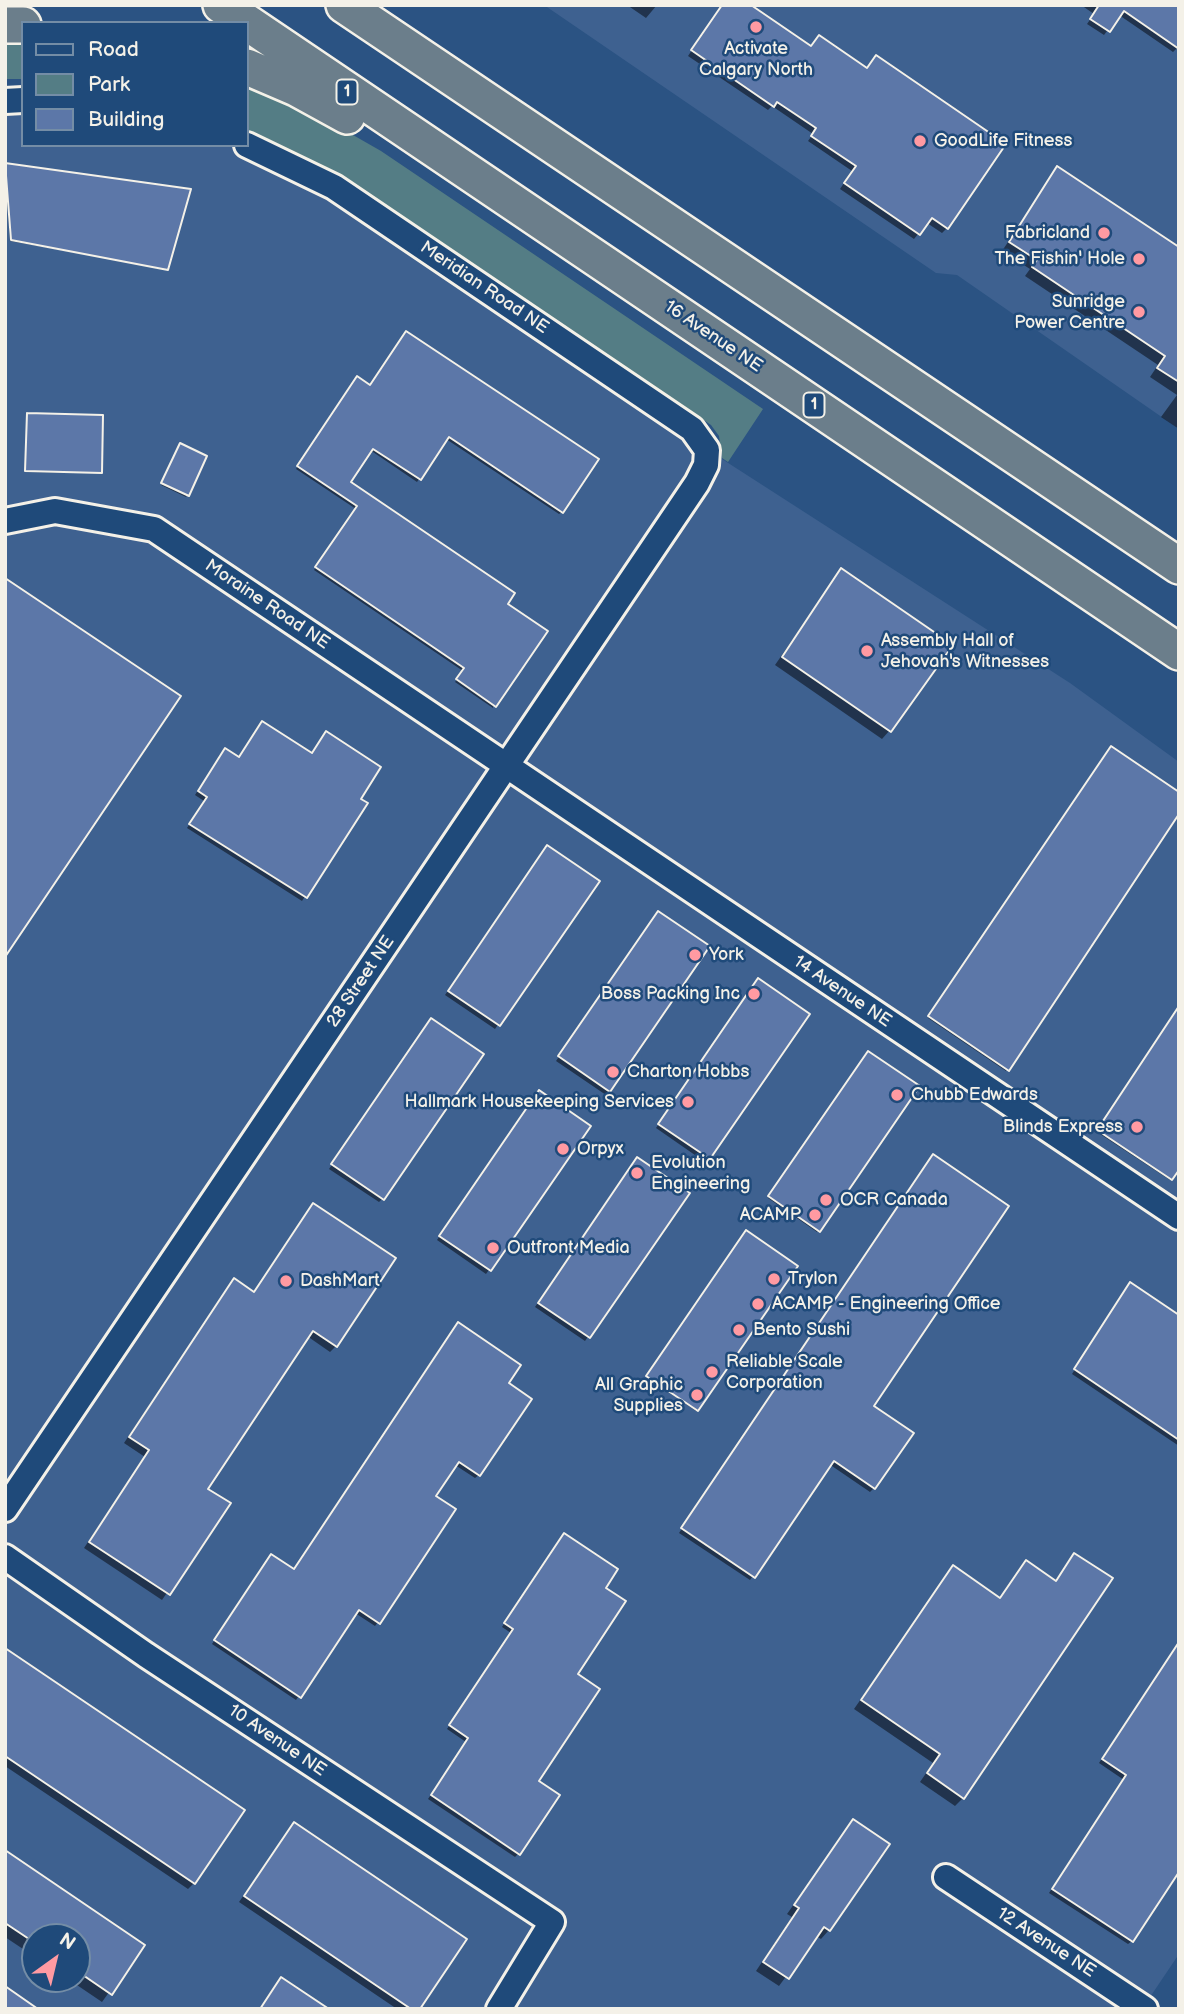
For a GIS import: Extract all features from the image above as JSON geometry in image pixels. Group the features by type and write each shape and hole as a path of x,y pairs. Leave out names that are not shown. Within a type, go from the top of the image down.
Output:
{"highway":[{"name":"16 Avenue NE","path":"221,5 245,21"},
{"path":"344,5 1179,566"},
{"path":"361,5 470,91"},
{"name":"16 Avenue NE","path":"248,23 1179,652"},
{"path":"248,67 296,88 402,146 450,159"}],"street":[{"name":"Meridian Road NE","path":"248,145 334,187 692,429 708,450"},
{"name":"28 Street NE","path":"5,1509 697,483 706,465 708,450"},
{"name":"Moraine Road NE","path":"5,521 55,511 154,529 506,766"},
{"name":"14 Avenue NE","path":"506,766 1179,1217"},
{"name":"10 Avenue NE","path":"5,1557 146,1655 552,1922 499,2009"},
{"name":"12 Avenue NE","path":"946,1877 1146,2009"}],"shaded area":[{"name":"Sunridge Power Centre","path":"544,5 1179,5 1179,429 957,275 936,273"},
{"path":"21,100 21,147 248,145 290,163 708,450 1070,683 1179,762 1179,1954 1142,2009 5,2009 5,101"}],"green space":[{"path":"21,37 21,79 5,79 5,38"},
{"path":"248,79 269,87 381,151 763,409 728,462 722,458 719,436 711,425 341,176 248,132"}],"building":[{"path":"722,5 751,5 811,46 819,35 867,68 876,55 1006,144 948,229 932,218 920,235 844,183 856,166 811,136 816,128 777,102 774,107 691,50"},
{"path":"1099,5 1179,5 1179,49 1124,11 1110,32 1090,19"},
{"path":"5,163 191,189 168,270 11,240"},
{"name":"Sunridge Power Centre","path":"1057,166 1179,247 1179,382 1157,368 1165,356 1032,267 1037,260 1009,242"},
{"path":"406,331 599,459 563,513 449,437 421,480 373,449 351,482 515,593 508,604 548,631 496,707 456,679 464,668 315,567 357,506 297,466 357,376 370,385"},
{"path":"27,413 103,415 102,473 25,471"},
{"path":"180,443 207,456 189,496 161,483"},
{"name":"Assembly Hall of Jehovah's Witnesses","path":"841,568 953,645 891,732 782,657"},
{"path":"5,578 181,696 5,957"},
{"path":"262,721 312,753 326,731 381,767 361,799 368,803 307,898 189,824 207,797 198,791 225,748 239,757"},
{"path":"1111,746 1179,792 1179,814 1009,1071 928,1016"},
{"path":"547,845 600,881 500,1026 448,991"},
{"path":"658,911 710,946 610,1092 558,1056"},
{"path":"758,978 810,1014 710,1159 658,1124"},
{"path":"1179,1006 1179,1170 1172,1180 1097,1130"},
{"path":"431,1018 484,1054 384,1200 331,1164"},
{"path":"868,1051 920,1086 820,1232 768,1196"},
{"path":"539,1090 591,1126 491,1271 439,1236"},
{"path":"933,1154 1009,1206 874,1406 914,1433 875,1489 834,1461 755,1578 681,1528"},
{"path":"637,1157 690,1193 590,1338 538,1303"},
{"path":"313,1203 396,1258 337,1347 313,1331 208,1489 231,1503 170,1595 89,1542 149,1450 129,1437 234,1278 254,1292"},
{"path":"746,1230 798,1266 698,1411 646,1376"},
{"path":"1130,1282 1179,1315 1179,1440 1074,1369"},
{"path":"458,1322 521,1365 509,1383 532,1399 480,1476 459,1462 436,1496 456,1509 380,1624 359,1610 301,1698 214,1640 271,1554 294,1569"},
{"path":"564,1533 618,1569 606,1588 626,1601 578,1674 600,1689 539,1781 560,1795 520,1855 431,1795 468,1738 449,1725 513,1629 504,1623"},
{"path":"1074,1553 1113,1578 964,1799 927,1773 940,1754 861,1700 953,1565 1000,1598 1026,1560 1056,1581"},
{"path":"1179,1642 1179,1872 1133,1942 1052,1889 1126,1775 1102,1759"},
{"path":"5,1648 245,1810 195,1884 5,1756"},
{"path":"853,1819 890,1844 830,1931 824,1927 789,1979 763,1962 799,1908 794,1905"},
{"path":"294,1822 467,1939 420,2009 411,2009 244,1896"},
{"path":"5,1850 145,1945 112,1995 91,1981 91,1923 21,1923 21,1934 5,1923"},
{"path":"281,1977 329,2009 260,2009"},
{"path":"5,1986 38,2009 5,2009"}],"place":[{"name":"Activate Calgary North","path":"756,27"},
{"name":"GoodLife Fitness","path":"920,141"},
{"name":"Fabricland","path":"1104,233"},
{"name":"The Fishin' Hole","path":"1139,259"},
{"name":"Sunridge Power Centre","path":"1139,312"},
{"name":"Assembly Hall of Jehovah's Witnesses","path":"867,651"},
{"name":"York","path":"695,955"},
{"name":"Boss Packing Inc","path":"754,994"},
{"name":"Charton Hobbs","path":"613,1072"},
{"name":"Chubb Edwards","path":"897,1095"},
{"name":"Hallmark Housekeeping Services","path":"688,1102"},
{"name":"Blinds Express","path":"1137,1127"},
{"name":"Orpyx","path":"563,1149"},
{"name":"Evolution Engineering","path":"637,1173"},
{"name":"OCR Canada","path":"826,1200"},
{"name":"ACAMP","path":"815,1215"},
{"name":"Outfront Media","path":"493,1248"},
{"name":"Trylon","path":"774,1279"},
{"name":"DashMart","path":"286,1281"},
{"name":"ACAMP - Engineering Office","path":"758,1304"},
{"name":"Bento Sushi","path":"739,1330"},
{"name":"Reliable Scale Corporation","path":"712,1372"},
{"name":"All Graphic Supplies","path":"697,1395"}]}
